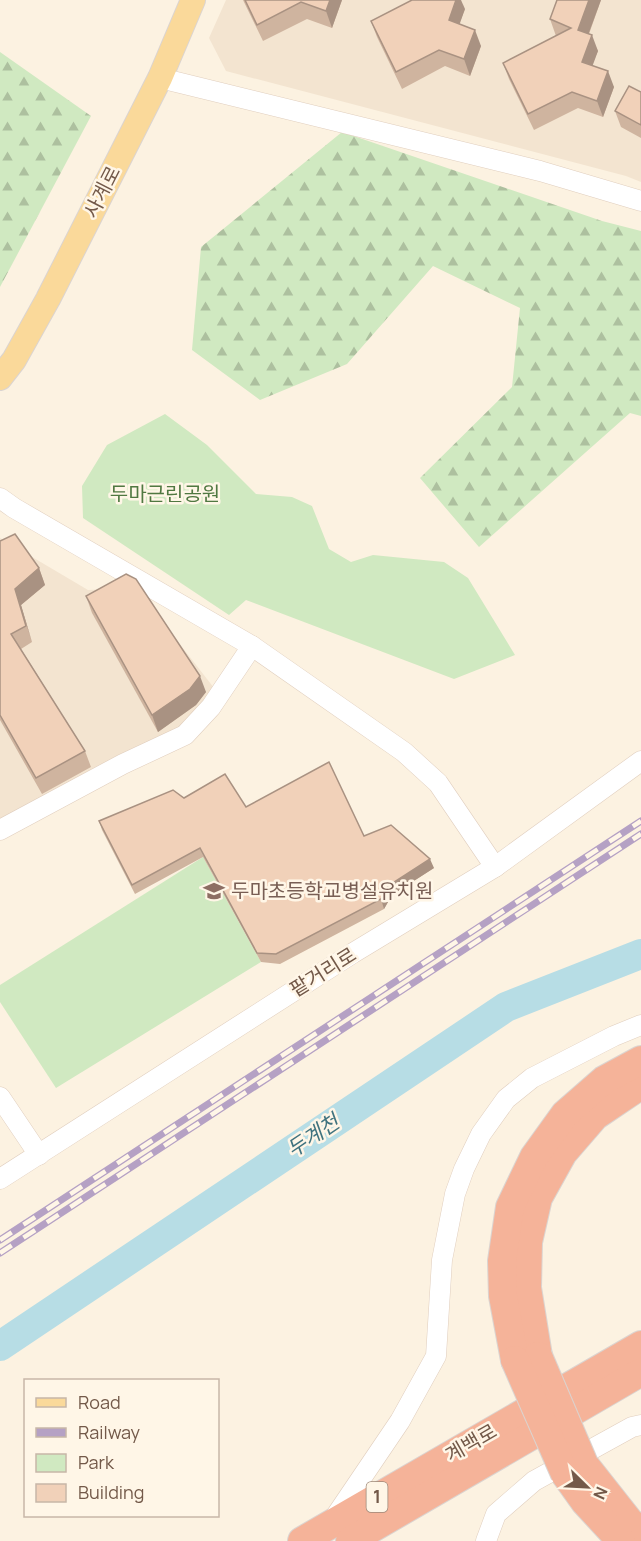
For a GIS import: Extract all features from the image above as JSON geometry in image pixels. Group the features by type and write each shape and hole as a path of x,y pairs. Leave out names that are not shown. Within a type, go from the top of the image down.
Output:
{"highway":[{"path":"621,1541 585,1502 575,1469 526,1358 503,1296 502,1261 510,1208 534,1157 564,1114 604,1080 641,1060"},
{"path":"526,1358 528,1242 538,1198 563,1153 595,1116 641,1085"},
{"path":"424,1470 558,1373 641,1326"},
{"name":"계백로","path":"340,1533 424,1470 641,1345"},
{"name":"계백로","path":"302,1541 340,1533 520,1442 641,1372"},
{"path":"520,1442 579,1422 641,1391"},
{"path":"575,1469 641,1532"}],"main road":[{"name":"사계로","path":"0,378 14,360 48,299 160,78 193,0"}],"street":[{"path":"160,78 540,171 641,201"},
{"path":"0,498 252,646 404,752 438,783 495,867"},
{"path":"0,830 123,764 185,735 211,707 252,646"},
{"name":"팥거리로","path":"0,1179 306,983 495,867 641,761"},
{"path":"340,1533 436,1356 442,1260 446,1238 455,1194 481,1134 506,1099 532,1078 641,1024"},
{"path":"0,1097 39,1155"},
{"path":"486,1541 496,1514 534,1481 632,1427 641,1425"}],"shaded area":[{"path":"226,0 641,0 641,182 626,176 226,71 209,38"},
{"path":"0,538 88,590 136,588 214,688 185,735 0,827"}],"green space":[{"path":"0,52 91,116 0,287"},
{"path":"342,132 602,221 641,231 641,416 630,413 479,547 420,478 512,387 520,308 433,266 347,364 260,400 192,350 201,247"},
{"name":"두마근린공원","path":"165,414 207,445 256,494 292,497 312,506 329,549 351,562 373,555 444,562 468,578 515,655 454,679 246,600 229,615 83,518 82,486 107,445"},
{"path":"203,857 261,962 56,1088 0,1002 0,985"}],"building":[{"path":"245,0 330,0 326,11 301,2 257,25"},
{"path":"412,0 456,0 449,20 475,30 464,59 439,50 396,72 371,21"},
{"path":"557,0 589,0 578,30 592,35 582,62 608,71 597,101 572,92 528,114 503,63 571,28 550,19"},
{"path":"629,86 641,92 641,125 615,111"},
{"path":"15,534 39,568 15,589 26,626 11,634 85,751 36,778 0,715 0,541"},
{"path":"126,574 136,579 200,676 190,689 152,715 86,596"},
{"path":"329,762 364,836 391,825 430,859 388,886 381,899 276,954 257,953 200,848 132,885 99,821 173,790 184,798 225,774 246,807"}],"waterway":[{"name":"두계천","path":"0,1346 506,1007 641,954"}],"railway":[{"path":"0,1240 641,821"},
{"path":"0,1253 641,834"}],"place":[{"name":"두마초등학교병설유치원","path":"214,891"}]}
